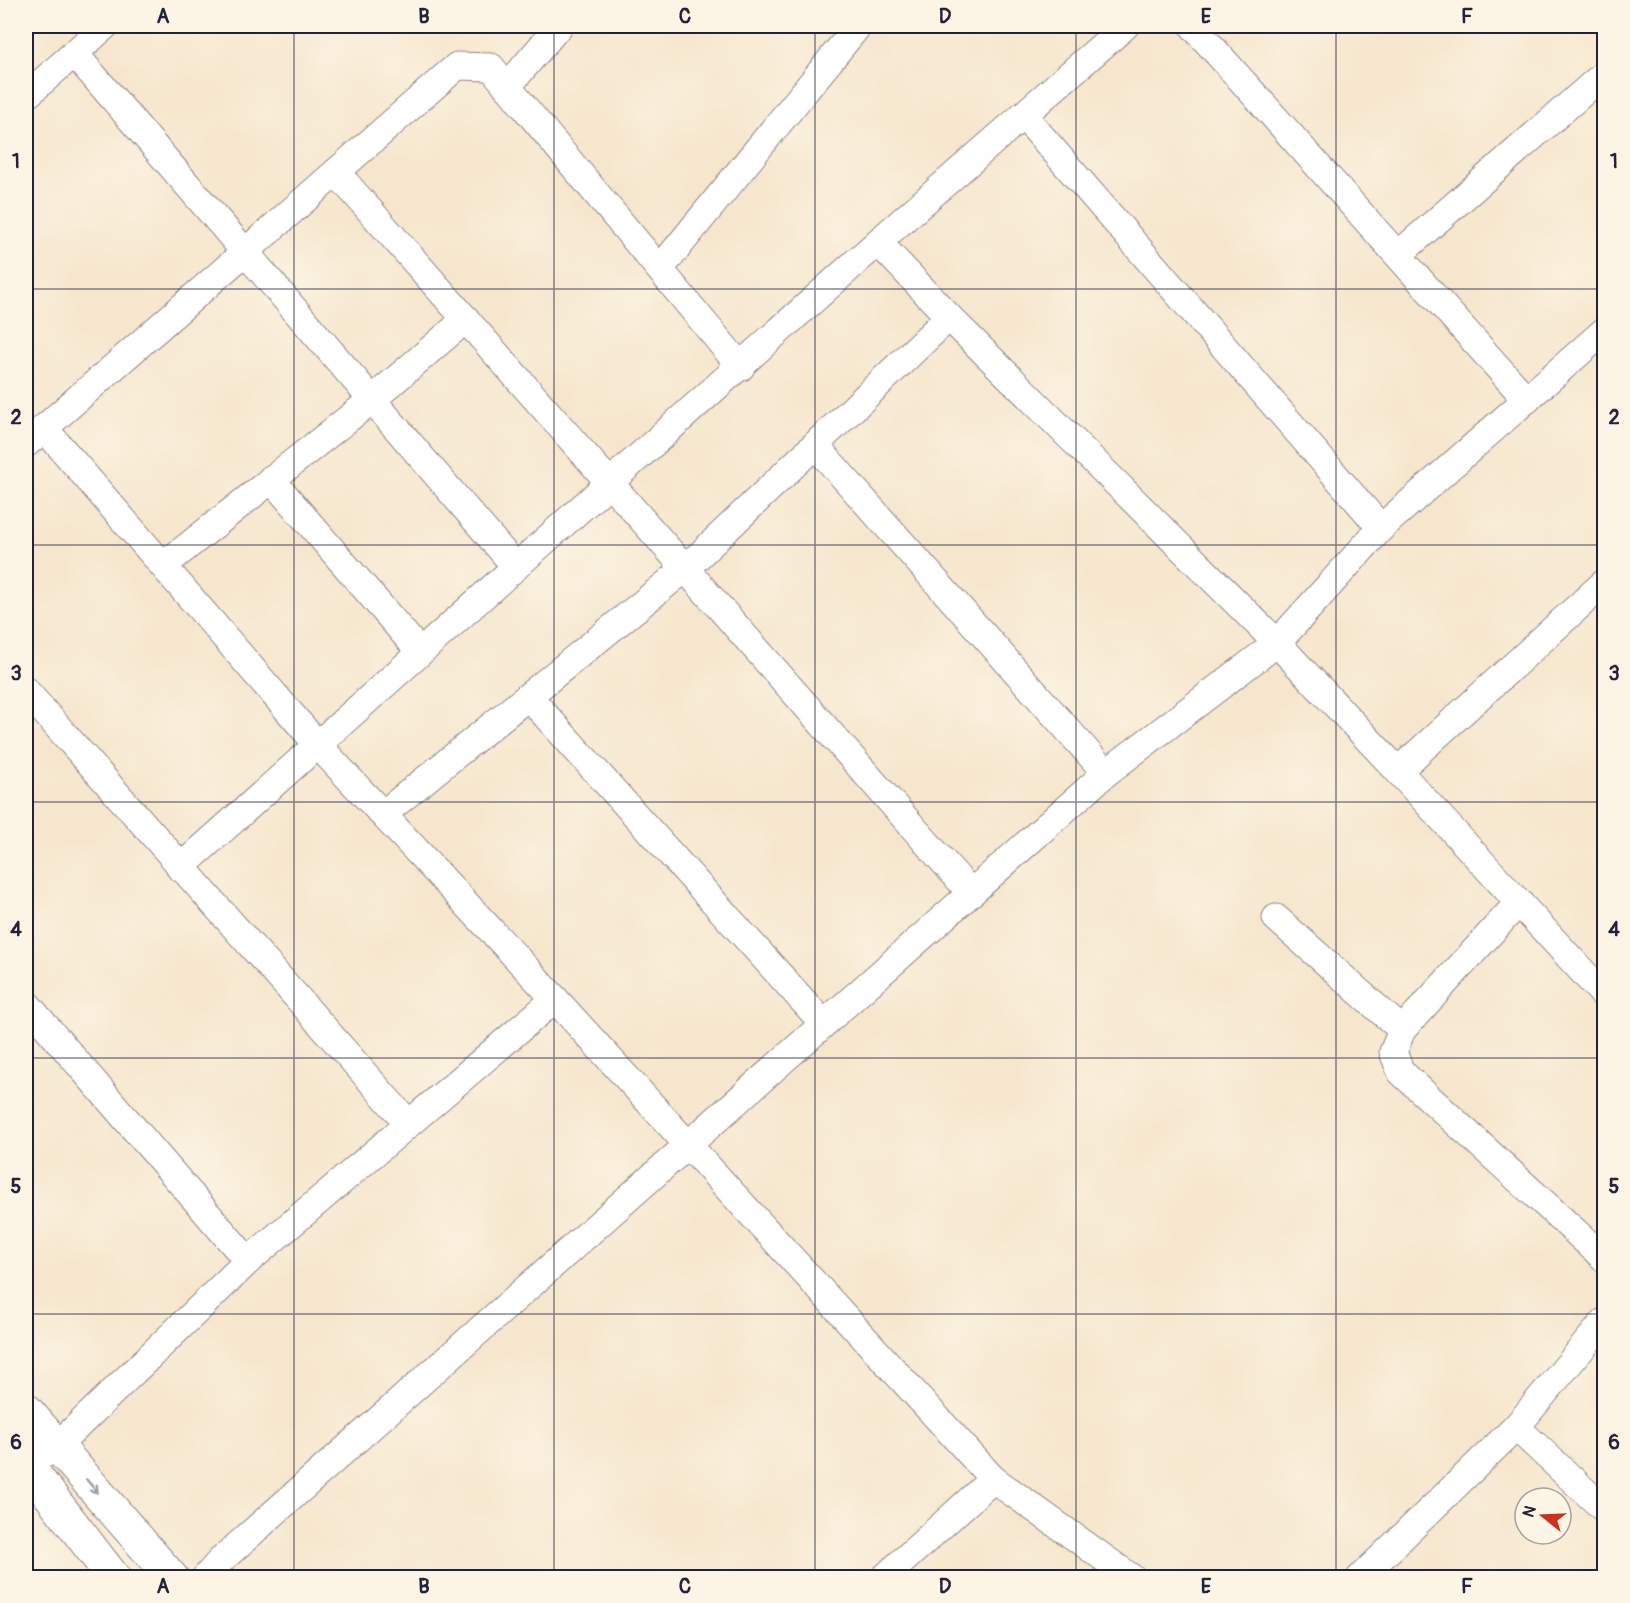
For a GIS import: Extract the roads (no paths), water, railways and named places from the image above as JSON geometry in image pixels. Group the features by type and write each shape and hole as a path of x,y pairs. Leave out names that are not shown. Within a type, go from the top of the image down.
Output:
{"street":[{"path":"26,96 105,26"},
{"path":"507,87 559,26"},
{"path":"660,269 858,26"},
{"path":"180,868 878,242 1125,26"},
{"path":"1193,26 1527,400"},
{"path":"74,53 516,566"},
{"path":"741,367 491,67 457,66 35,436 164,565 317,744 555,999 993,1479 1132,1578"},
{"path":"1398,255 1605,74"},
{"path":"1023,115 1381,528"},
{"path":"336,172 971,893"},
{"path":"878,242 949,317 1277,643 1605,995"},
{"path":"383,814 686,568 949,317"},
{"path":"164,565 373,399 466,319"},
{"path":"205,1578 220,1561 686,1144 1106,773 1277,643 1381,528 1605,331"},
{"path":"815,445 1106,773"},
{"path":"271,479 420,652"},
{"path":"1398,771 1605,583"},
{"path":"26,692 408,1123"},
{"path":"528,696 823,1023"},
{"path":"1519,902 1402,1030 1393,1052 1401,1072 1605,1258"},
{"path":"1276,918 1402,1030"},
{"path":"114,1578 26,1465 57,1446 248,1261 555,999"},
{"path":"26,1003 248,1261"},
{"path":"1359,1578 1516,1427 1605,1322"},
{"path":"26,1410 172,1578"},
{"path":"1516,1427 1605,1509"},
{"path":"884,1578 993,1479"}]}
